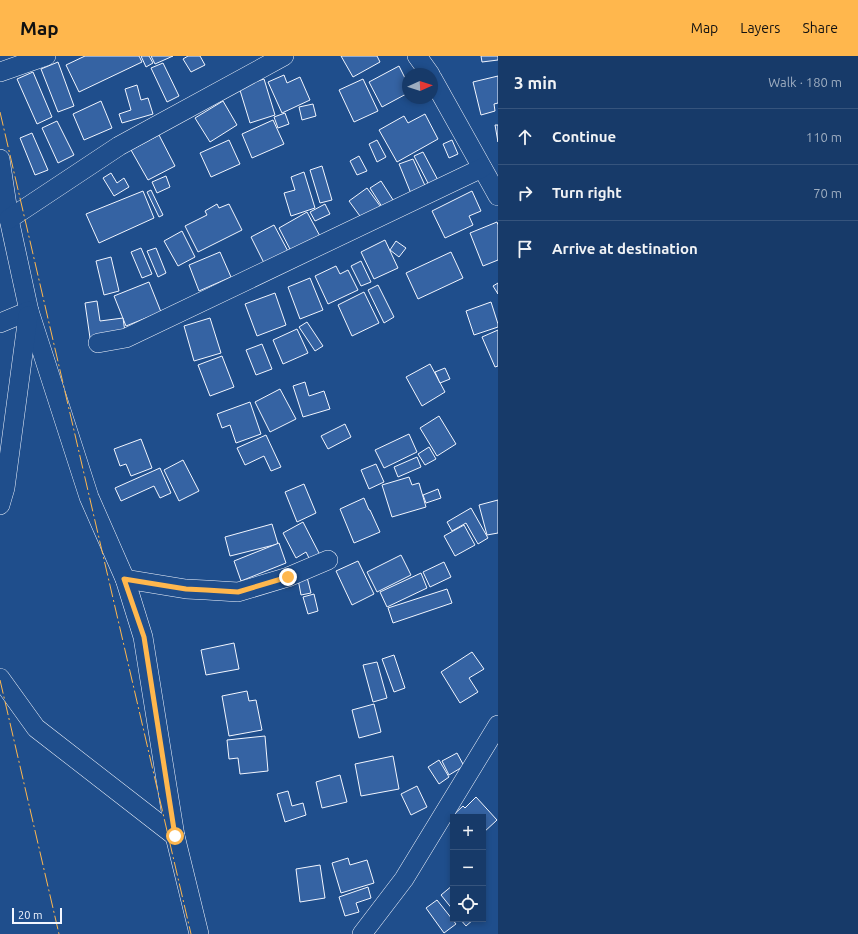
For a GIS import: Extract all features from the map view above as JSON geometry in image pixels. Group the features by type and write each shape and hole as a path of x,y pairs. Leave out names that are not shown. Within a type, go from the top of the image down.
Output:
{"street":[{"path":"0,72 46,56"},
{"path":"9,219 119,146 284,56"},
{"path":"418,56 426,68"},
{"path":"438,89 498,196"},
{"path":"0,159 9,219 29,311 89,496 124,579 144,637 175,836 199,934"},
{"path":"98,343 126,338 482,168"},
{"path":"0,322 29,311"},
{"path":"0,505 5,488 29,311"},
{"path":"124,579 186,589 238,592 288,577 328,560"},
{"path":"0,678 36,728 175,836"},
{"path":"362,934 404,879 498,725"}],"building":[{"path":"85,56 139,56 142,62 79,92 66,65"},
{"path":"141,56 149,56 153,63 146,67"},
{"path":"151,56 173,56 155,64"},
{"path":"188,56 200,56 205,65 191,72 183,59"},
{"path":"341,56 377,56 380,62 353,77"},
{"path":"481,56 498,56 498,60 482,62"},
{"path":"58,62 74,106 58,112 41,69"},
{"path":"163,63 179,96 167,102 151,68"},
{"path":"399,66 402,72 402,96 382,107 369,82"},
{"path":"33,72 52,117 37,124 17,79"},
{"path":"284,75 287,83 300,77 310,100 282,113 268,82"},
{"path":"498,76 498,103 494,104 495,111 481,115 473,82"},
{"path":"264,79 275,115 250,123 239,87"},
{"path":"363,79 378,111 354,122 339,90"},
{"path":"137,85 141,100 148,98 153,114 122,123 119,114 131,110 125,89"},
{"path":"101,101 112,128 84,140 73,114"},
{"path":"223,101 237,125 210,142 195,118"},
{"path":"313,104 316,116 302,120 299,107"},
{"path":"285,113 289,124 278,128 274,117"},
{"path":"425,114 438,139 397,162 379,130 404,116 408,123"},
{"path":"273,120 284,144 252,158 242,134"},
{"path":"57,121 74,155 58,163 42,128"},
{"path":"495,125 498,125 498,142"},
{"path":"32,133 48,170 35,175 20,138"},
{"path":"159,135 175,166 148,180 131,150"},
{"path":"229,140 240,164 211,177 200,153"},
{"path":"377,140 386,157 377,162 369,144"},
{"path":"452,140 458,154 449,158 443,144"},
{"path":"423,152 440,184 431,189 414,156"},
{"path":"359,156 367,171 357,175 350,161"},
{"path":"413,159 427,190 412,196 399,164"},
{"path":"322,166 332,200 320,203 310,170"},
{"path":"304,172 315,208 291,216 284,193 295,190 291,177"},
{"path":"111,173 117,183 124,178 129,187 114,196 103,178"},
{"path":"166,176 170,187 157,193 152,182"},
{"path":"381,181 395,203 384,210 370,188"},
{"path":"367,188 383,210 365,223 349,201"},
{"path":"151,190 163,215 159,217 147,192"},
{"path":"143,191 154,218 99,243 86,214"},
{"path":"472,191 481,211 469,216 473,225 445,238 432,211"},
{"path":"217,204 219,208 229,204 242,230 198,252 185,226 207,215 205,211"},
{"path":"325,204 330,214 315,221 310,212"},
{"path":"307,212 321,238 292,253 279,228"},
{"path":"497,222 498,260 483,266 470,233"},
{"path":"274,225 290,255 266,267 251,237"},
{"path":"182,231 195,257 178,266 164,241"},
{"path":"385,240 398,268 374,279 361,252"},
{"path":"396,241 406,248 399,257 390,250"},
{"path":"141,248 152,274 142,278 131,252"},
{"path":"156,248 166,273 158,277 147,251"},
{"path":"220,252 231,277 199,291 189,265"},
{"path":"451,252 463,278 418,299 406,273"},
{"path":"111,257 119,291 104,295 96,261"},
{"path":"361,261 371,282 361,286 351,266"},
{"path":"336,266 340,274 348,270 358,290 328,304 315,276"},
{"path":"310,278 323,310 300,319 288,287"},
{"path":"149,282 161,312 126,326 114,296"},
{"path":"498,283 498,294 493,286"},
{"path":"378,285 394,317 384,323 368,290"},
{"path":"364,292 379,323 352,336 338,305"},
{"path":"275,293 286,325 257,336 245,304"},
{"path":"97,301 100,321 123,318 125,332 90,338 85,303"},
{"path":"491,302 498,327 474,335 466,311"},
{"path":"210,318 221,353 194,361 184,326"},
{"path":"307,322 323,346 315,351 299,327"},
{"path":"297,329 308,353 283,364 273,340"},
{"path":"498,330 498,366 495,367 482,337"},
{"path":"262,344 272,369 256,375 246,350"},
{"path":"222,356 234,387 210,396 198,365"},
{"path":"430,364 445,392 422,406 406,377"},
{"path":"445,368 450,379 440,383 435,372"},
{"path":"305,382 309,396 324,391 330,409 303,417 293,386"},
{"path":"280,389 296,419 270,432 255,402"},
{"path":"250,402 261,434 236,443 230,425 222,428 217,414"},
{"path":"439,416 456,444 437,456 420,428"},
{"path":"345,424 351,437 328,449 321,436"},
{"path":"409,434 417,452 384,468 375,450"},
{"path":"266,435 281,467 271,471 264,456 245,465 237,448"},
{"path":"141,439 152,468 131,476 126,464 120,466 114,449"},
{"path":"429,447 436,459 425,465 418,454"},
{"path":"417,457 421,467 398,477 394,467"},
{"path":"183,460 199,491 179,501 164,470"},
{"path":"376,464 384,482 369,489 361,470"},
{"path":"160,468 171,493 160,498 154,486 121,501 115,488"},
{"path":"409,477 412,485 419,483 426,507 392,517 382,485"},
{"path":"304,484 316,513 297,522 285,492"},
{"path":"438,489 441,498 426,503 423,495"},
{"path":"364,498 380,532 354,543 340,509"},
{"path":"498,500 498,533 487,535 479,505"},
{"path":"471,508 488,538 478,544 466,523 452,531 447,522"},
{"path":"303,522 320,555 310,560 306,552 296,558 283,533"},
{"path":"272,524 278,544 230,556 225,537"},
{"path":"464,525 475,545 455,556 444,536"},
{"path":"279,543 286,563 241,581 234,561"},
{"path":"401,555 411,575 377,592 367,572"},
{"path":"358,561 374,594 352,605 336,571"},
{"path":"444,562 451,577 430,587 423,572"},
{"path":"421,573 427,588 387,607 380,592"},
{"path":"307,577 311,593 301,595 298,579"},
{"path":"447,589 452,603 393,623 388,608"},
{"path":"314,594 318,611 308,614 303,597"},
{"path":"234,643 239,669 206,675 201,650"},
{"path":"472,652 484,669 469,678 478,692 460,703 441,672"},
{"path":"394,655 405,688 394,692 382,659"},
{"path":"377,662 387,698 373,702 363,665"},
{"path":"247,691 249,701 256,700 262,730 229,736 222,696"},
{"path":"374,704 381,732 359,738 352,710"},
{"path":"265,736 268,771 240,774 238,758 229,759 227,740"},
{"path":"457,753 464,766 449,775 442,761"},
{"path":"393,756 399,789 361,796 355,764"},
{"path":"439,760 449,777 439,784 428,767"},
{"path":"340,775 347,802 322,808 316,782"},
{"path":"417,786 427,807 411,815 401,794"},
{"path":"288,791 292,806 303,803 306,815 285,822 277,794"},
{"path":"476,797 497,820 486,830 486,814 454,814 463,806 465,808"},
{"path":"348,858 350,865 367,860 374,883 341,893 332,863"},
{"path":"320,865 325,898 300,902 296,869"},
{"path":"368,887 371,898 356,903 359,912 345,916 339,897"},
{"path":"450,888 450,906 441,895"},
{"path":"437,900 450,916 450,922 454,922 456,924 444,933 426,908"},
{"path":"463,922 471,922 466,926"}],"power":[{"path":"0,112 191,934"},
{"path":"0,680 59,934"}],"route":[{"path":"175,836 144,637 124,579 186,589 238,592 288,577"}]}
